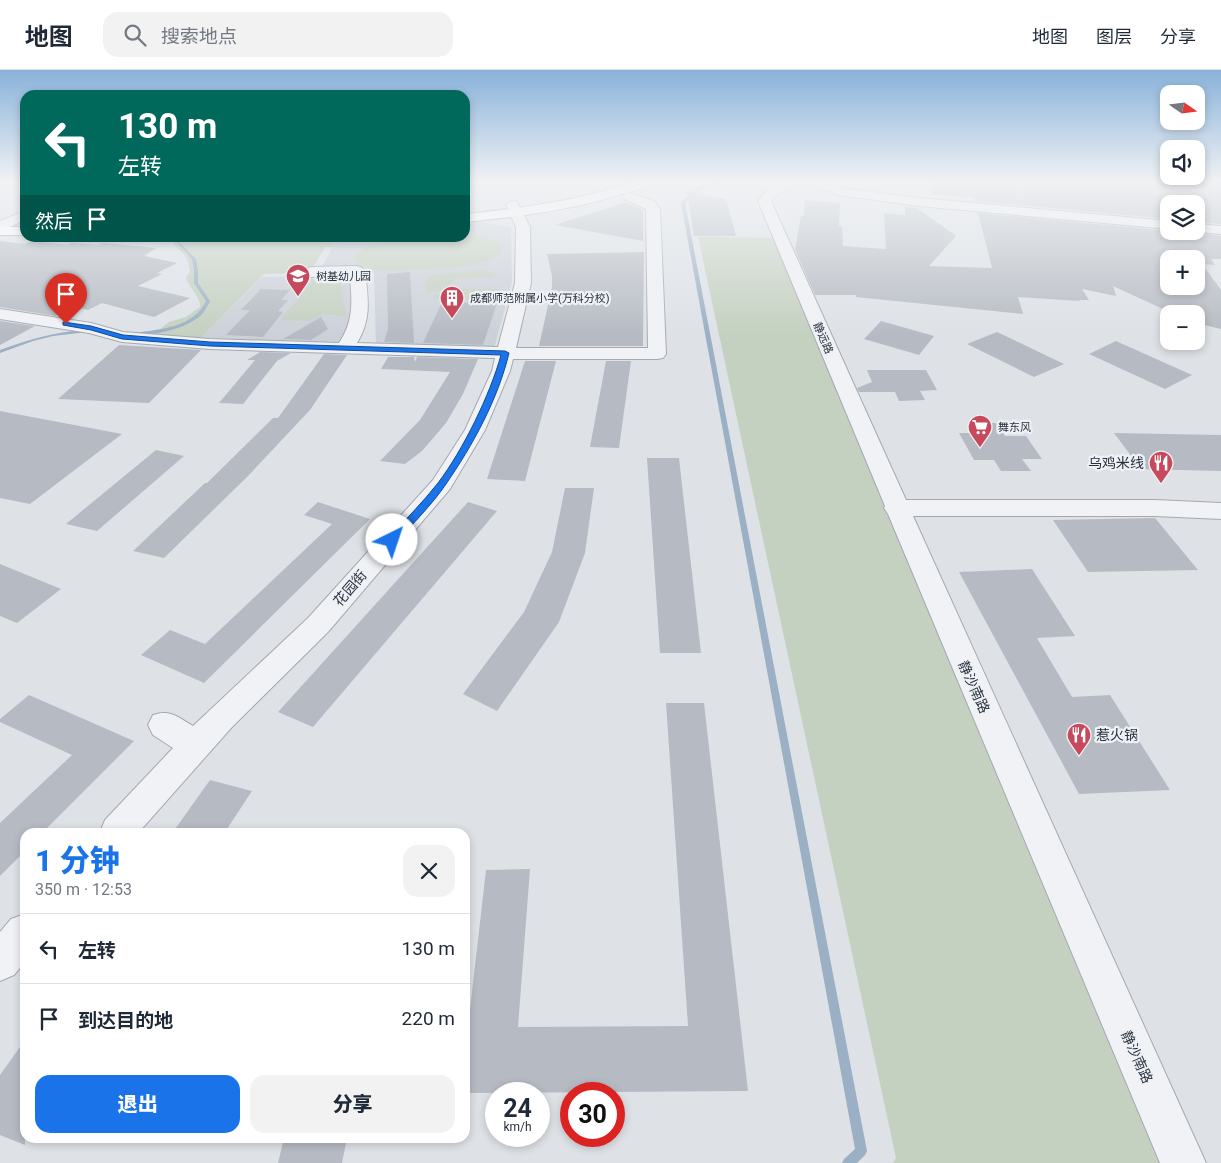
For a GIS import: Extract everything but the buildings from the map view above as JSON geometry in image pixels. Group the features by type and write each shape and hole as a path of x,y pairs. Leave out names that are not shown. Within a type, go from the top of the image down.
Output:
{"street":[{"name":"花园街","path":"121,828 221,718 318,625 442,484 475,430 500,371 523,283 523,232"},
{"path":"0,314 91,328 122,337 210,344 505,353 657,354 654,232"},
{"name":"静远路","path":"770,232 896,508"},
{"path":"311,272 357,272 361,315 356,333 346,348"},
{"path":"896,508 1155,508 1221,512"},
{"name":"静沙南路","path":"896,508 1183,1163"},
{"path":"164,725 196,745"},
{"path":"0,961 20,939"}],"shaded area":[{"path":"470,232 511,232 512,282 494,349 376,346 374,273 356,267 322,267 335,242 470,242"},
{"name":"树基幼儿园","path":"349,275 355,316 340,343 201,338 262,277"}],"green space":[{"path":"470,235 475,235 494,240 502,246 501,254 487,261 472,265 435,269 376,270 359,265 353,258 363,249 375,243 470,242"},
{"path":"698,237 774,238 1162,1163 893,1163 896,1158"},
{"path":"172,242 334,242 332,247 325,247 310,273 264,274 201,338 154,334 169,322 186,317 200,307 199,300 186,278 190,271 187,258"},
{"path":"484,271 495,273 495,276 453,280 448,289 433,292 426,291 425,280 433,274"},
{"path":"340,279 346,316 323,314 310,321 280,320 314,280"},
{"path":"458,288 500,289 497,300 432,298 435,295"}],"waterway":[{"path":"688,232 861,1151 848,1163"},
{"path":"136,334 156,332 178,326 188,322 204,310 208,301 196,283 194,259 178,242"},
{"path":"0,352 53,335 86,331"}],"place":[{"name":"树基幼儿园","path":"298,297"},
{"name":"成都师范附属小学(万科分校)","path":"452,319"},
{"name":"舞东风","path":"980,448"},
{"name":"乌鸡米线","path":"1161,484"},
{"name":"惹火锅","path":"1079,756"}],"route":[{"path":"66,324 91,328 122,337 210,344 505,353 500,371 475,430 442,484 392,540"}]}
